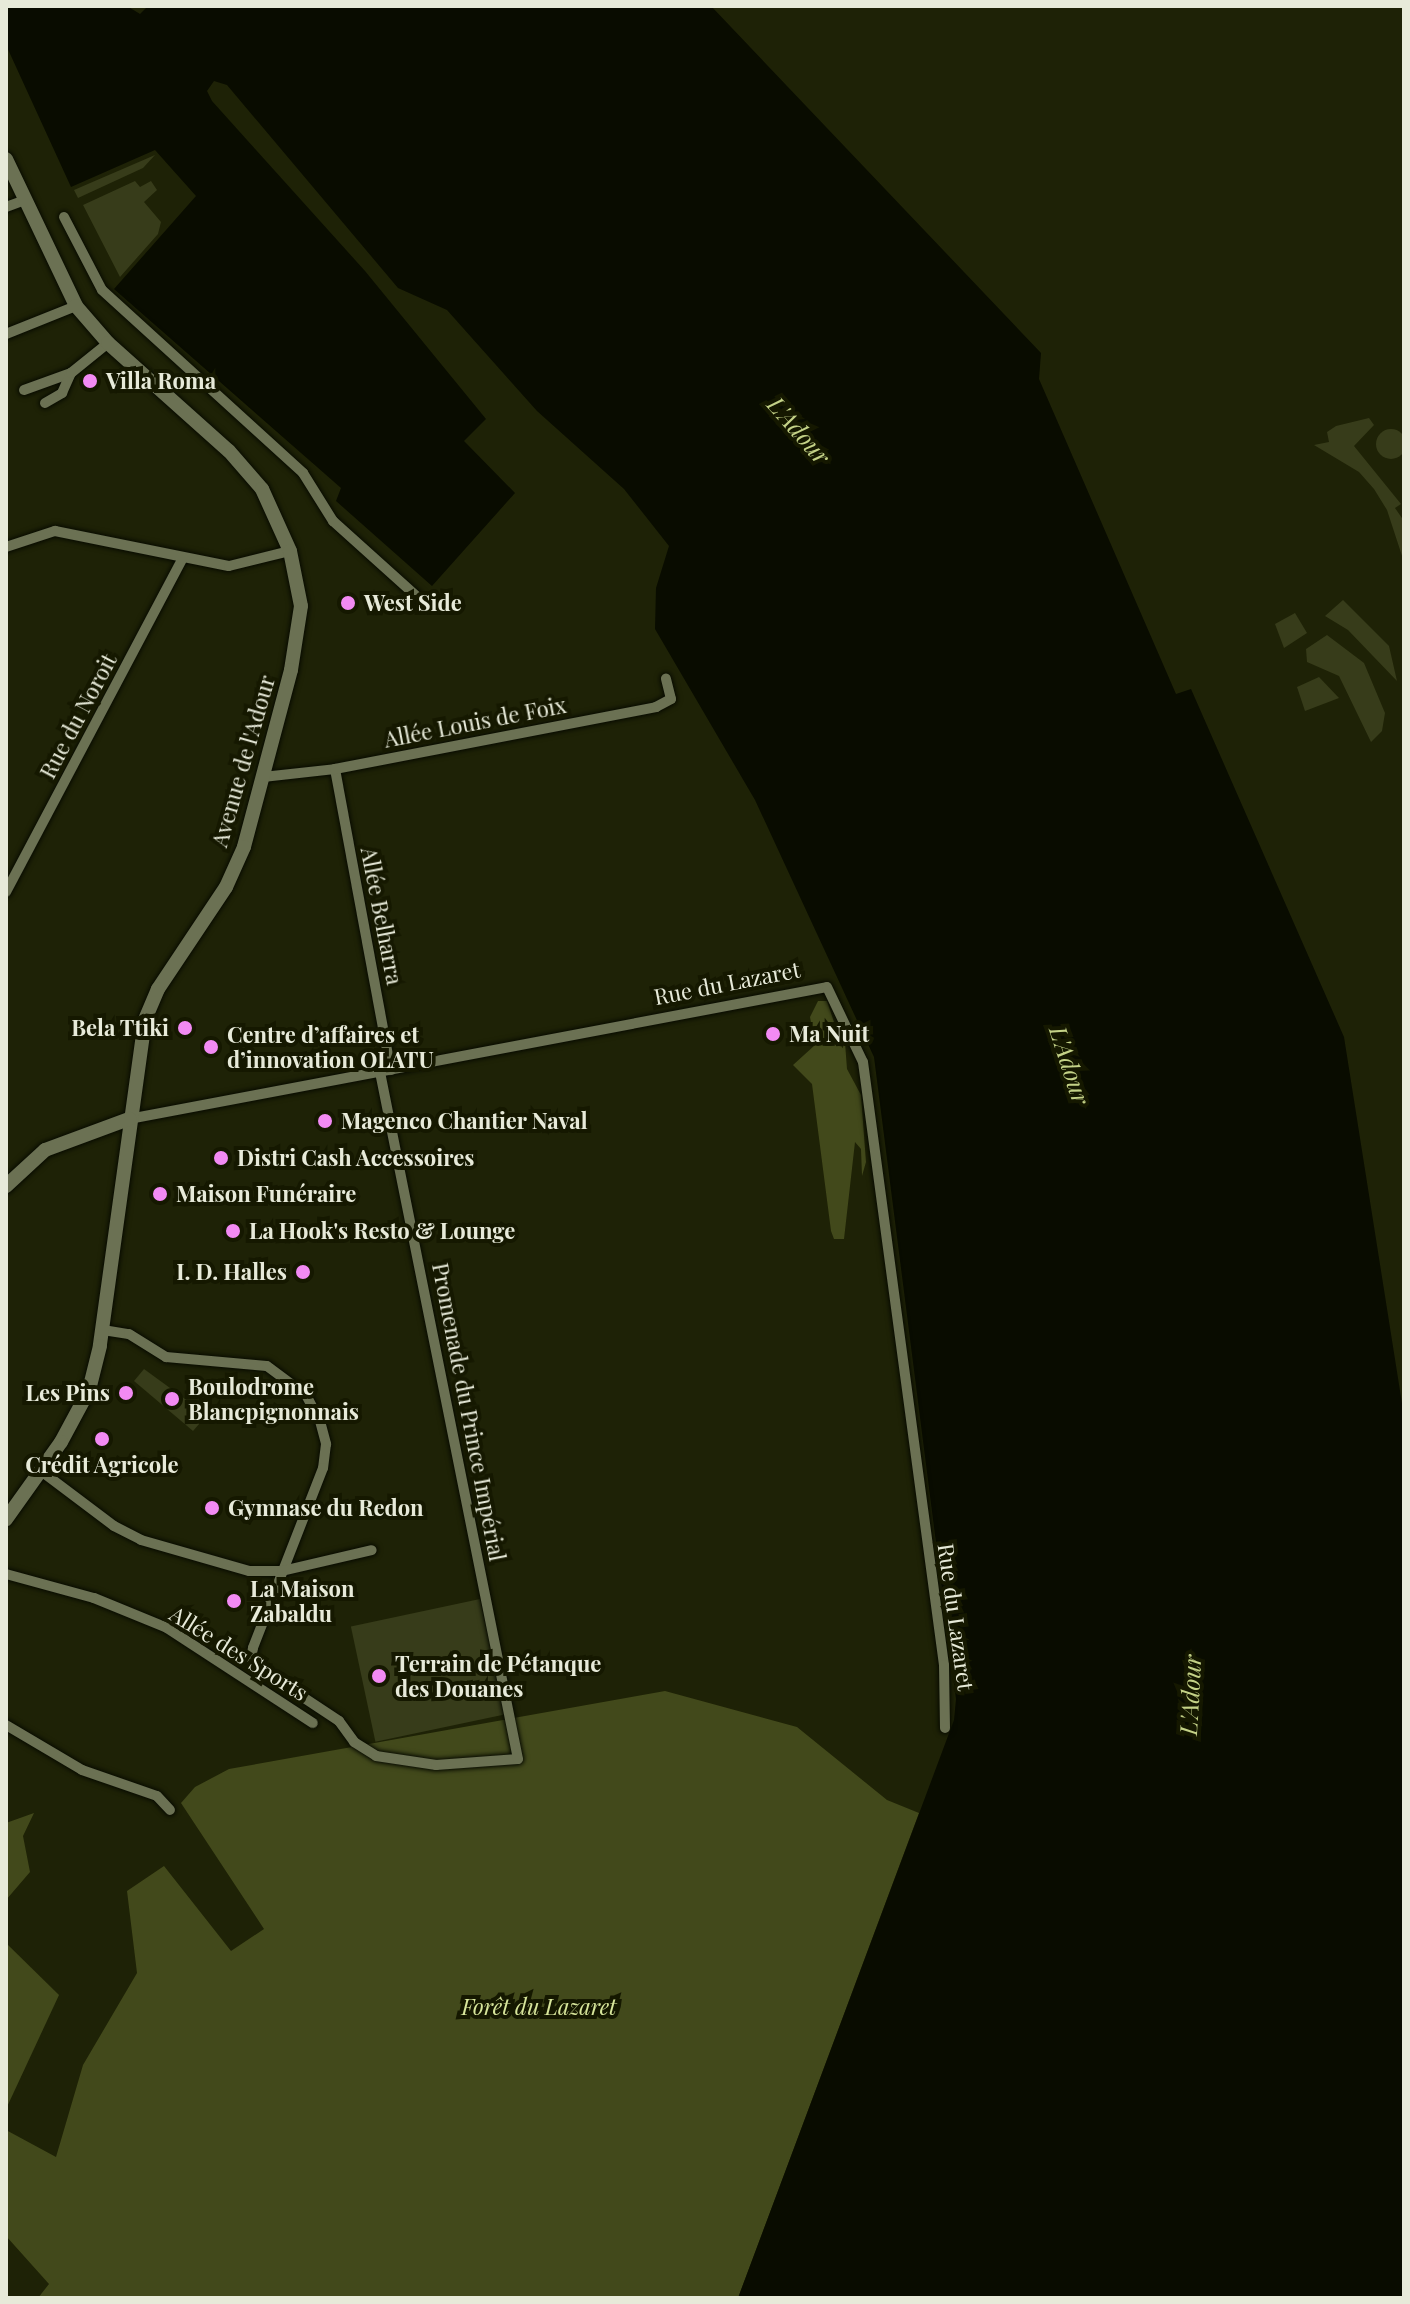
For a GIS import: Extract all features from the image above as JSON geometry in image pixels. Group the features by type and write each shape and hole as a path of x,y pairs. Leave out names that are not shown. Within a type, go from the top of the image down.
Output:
{"main road":[{"name":"Avenue de l'Adour","path":"6,159 76,306 108,343 245,467 272,506 290,551 300,590 301,624 263,777 235,870 152,1000 129,1119 103,1330 89,1390 41,1471 6,1519"},
{"path":"6,1186 45,1150 129,1119"}],"street":[{"path":"6,207 25,200"},
{"path":"64,217 102,290 303,473 333,521 422,601"},
{"path":"6,334 76,306"},
{"path":"24,390 71,373 108,343"},
{"path":"45,403 62,393 71,373"},
{"path":"6,547 55,531 229,566 257,562 290,551"},
{"name":"Rue du Noroit","path":"6,892 183,558"},
{"name":"Allée Louis de Foix","path":"263,777 335,769 656,707 671,699 666,679"},
{"name":"Allée Belharra","path":"335,769 386,1071"},
{"name":"Rue du Lazaret","path":"129,1119 827,987 863,1062 944,1665 945,1728"},
{"name":"Promenade du Prince Impérial","path":"282,1571 253,1648 251,1658 259,1668 339,1721 354,1742 376,1756 436,1765 518,1759 386,1071"},
{"path":"103,1330 129,1334 166,1357 267,1366 306,1395 326,1444 323,1468 282,1571"},
{"path":"41,1471 114,1526 141,1540 249,1571 282,1571 372,1550"},
{"name":"Allée des Sports","path":"6,1574 94,1598 167,1628 313,1723"},
{"path":"6,1725 82,1770 157,1796 170,1810"}],"green space":[{"path":"155,155 143,168 78,198 74,190"},
{"path":"135,181 140,187 151,181 157,190 144,202 161,222 158,234 120,277 83,205"},
{"path":"1369,418 1374,425 1354,446 1401,504 1395,508 1404,521 1404,562 1387,510 1374,489 1359,472 1314,445 1329,442 1327,432 1336,426"},
{"path":"1391,429 1401,434 1406,444 1401,454 1391,459 1381,454 1376,444 1381,434"},
{"path":"1343,600 1389,646 1397,681 1348,630 1325,616"},
{"path":"1295,613 1307,633 1284,648 1275,624"},
{"path":"1327,635 1364,663 1385,713 1382,731 1371,742 1339,676 1307,662 1306,649"},
{"path":"1319,677 1339,698 1305,711 1297,687"},
{"path":"818,1001 827,1001 835,1025 844,1029 847,1069 861,1095 866,1162 862,1176 861,1149 855,1142 844,1239 834,1239 831,1231 812,1084 793,1065 815,1045 810,1017"},
{"name":"Boulodrome Blancpignonnais","path":"144,1369 207,1415 193,1431 134,1381"},
{"path":"480,1599 505,1714 375,1742 351,1626"},
{"name":"Forêt du Lazaret","path":"665,1691 797,1727 887,1800 919,1813 738,2298 38,2298 49,2284 6,2236 6,2130 56,2157 83,2065 137,1973 127,1891 164,1866 231,1951 264,1929 181,1803 195,1787 229,1769"},
{"path":"34,1813 23,1836 30,1872 6,1900 6,1823"},
{"path":"6,1943 59,1995 6,2109"}],"water":[{"name":"L'Adour","path":"6,6 127,6 140,14 148,6 711,6 1041,353 1039,379 1176,694 1191,689 1344,1037 1404,1416 1404,2298 738,2298 954,1720 956,1699 874,1057 755,800 655,629 656,588 669,546 624,489 537,411 447,310 398,288 227,85 214,81 207,91 212,101 365,271 486,419 464,441 515,493 432,586 336,501 341,488 114,289 196,196 155,150 71,187 6,45"}],"place":[{"name":"Villa Roma","path":"90,381"},
{"name":"West Side","path":"348,603"},
{"name":"Bela Ttiki","path":"185,1028"},
{"name":"Ma Nuit","path":"773,1034"},
{"name":"Centre d’affaires et d’innovation OLATU","path":"211,1047"},
{"name":"Magenco Chantier Naval","path":"325,1121"},
{"name":"Distri Cash Accessoires","path":"221,1158"},
{"name":"Maison Funéraire","path":"160,1194"},
{"name":"La Hook's Resto & Lounge","path":"233,1231"},
{"name":"I. D. Halles","path":"303,1272"},
{"name":"Les Pins","path":"126,1393"},
{"name":"Boulodrome Blancpignonnais","path":"172,1399"},
{"name":"Crédit Agricole","path":"102,1439"},
{"name":"Gymnase du Redon","path":"212,1508"},
{"name":"La Maison Zabaldu","path":"234,1601"},
{"name":"Terrain de Pétanque des Douanes","path":"379,1676"}]}
